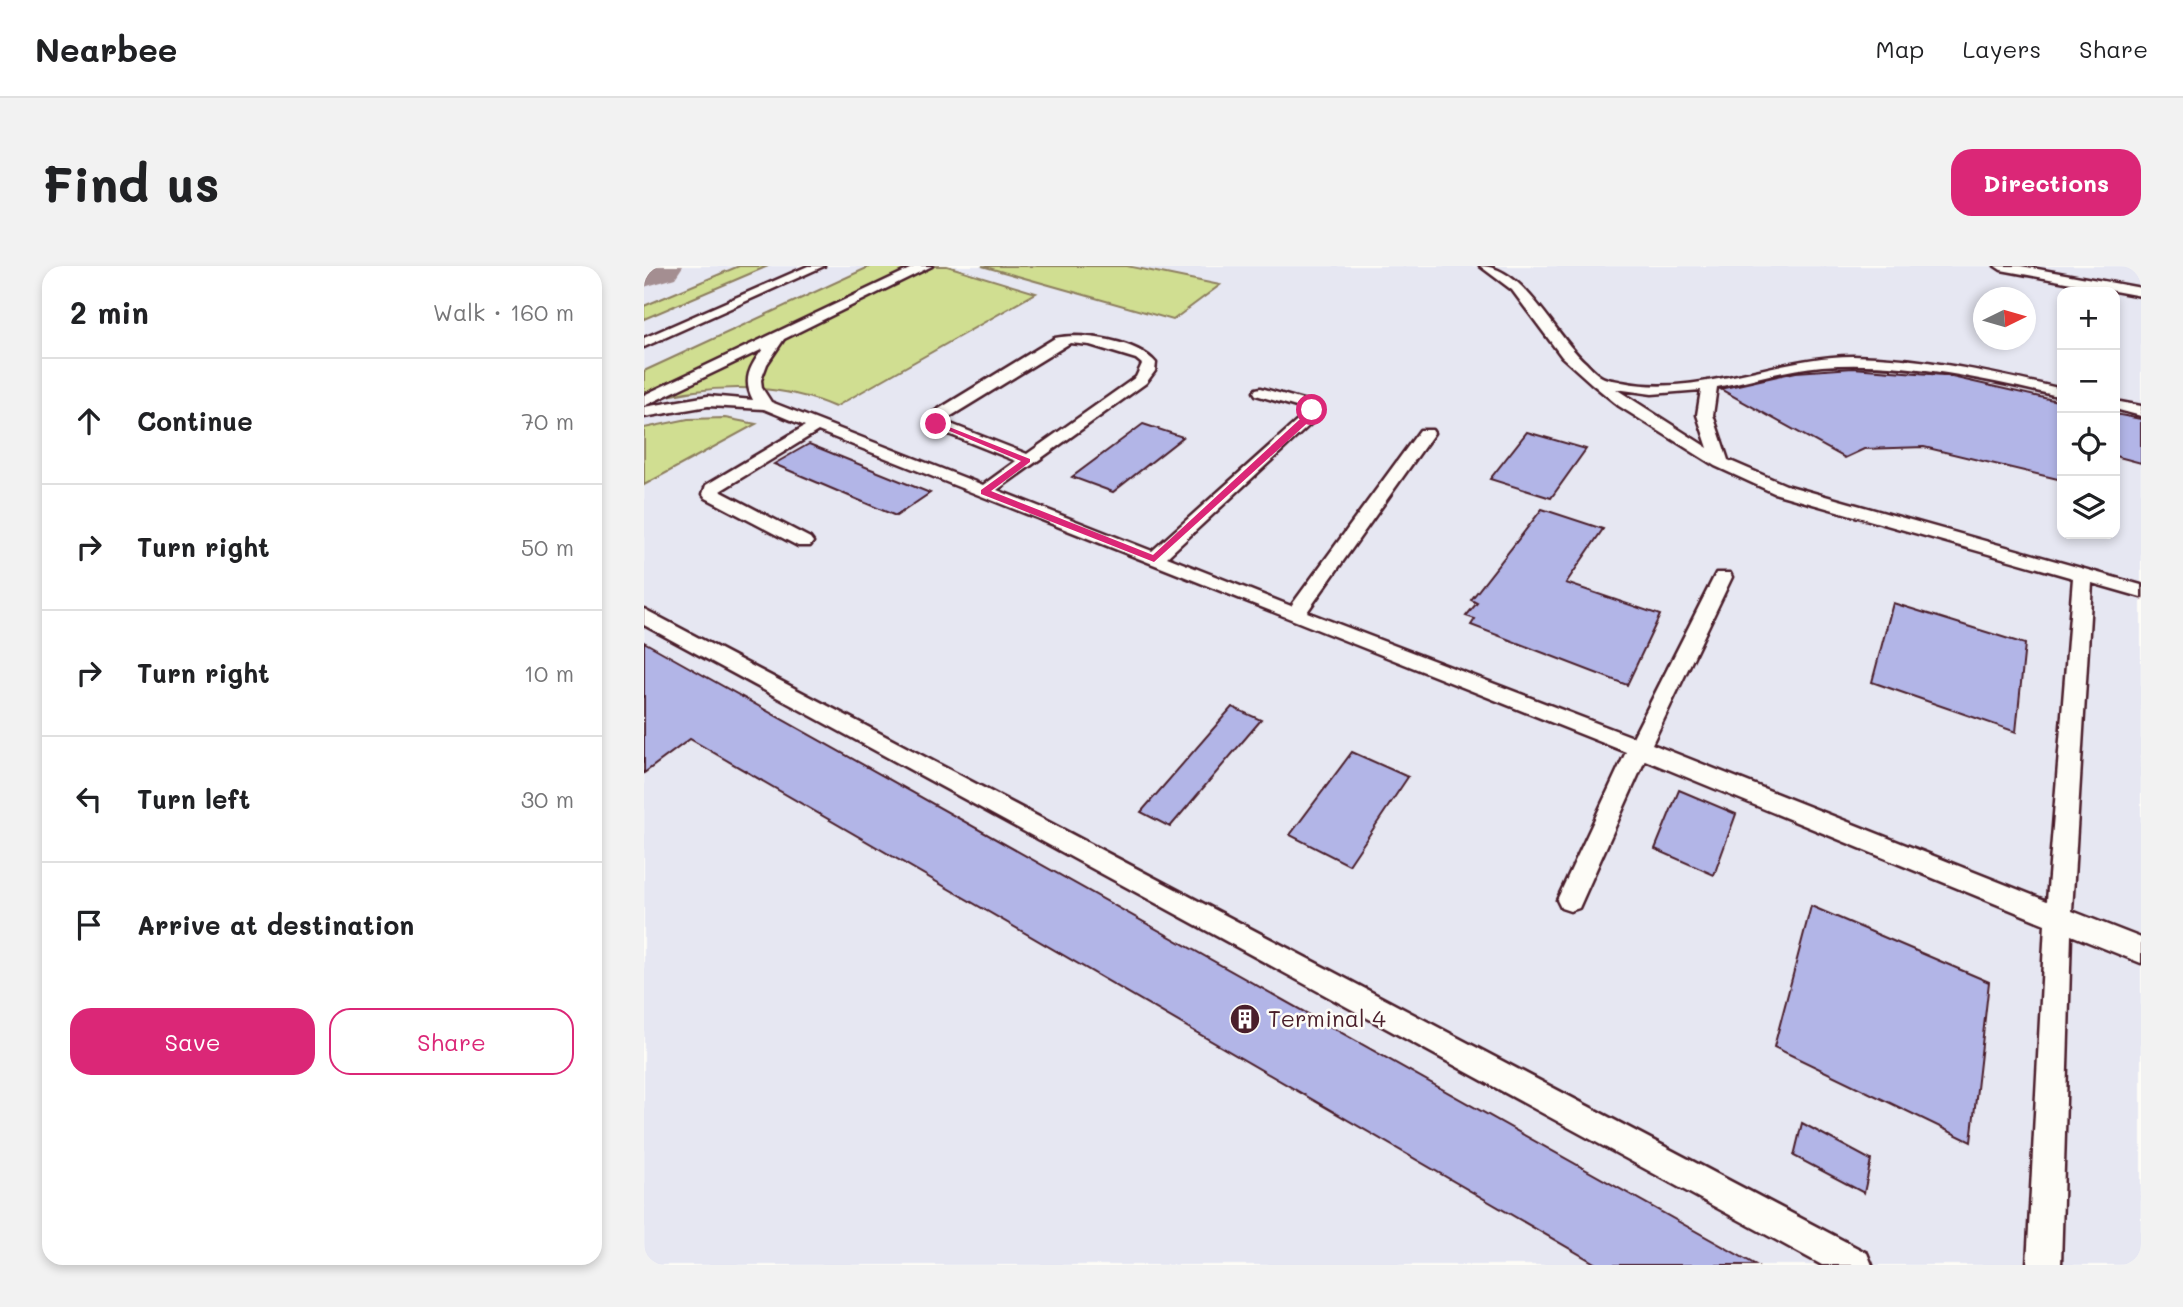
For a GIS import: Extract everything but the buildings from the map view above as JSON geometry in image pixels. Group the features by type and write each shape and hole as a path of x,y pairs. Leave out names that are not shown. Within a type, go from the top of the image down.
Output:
{"lane":[{"path":"644,343 818,266"},
{"path":"644,401 926,266"},
{"path":"1486,266 1519,279 1567,354 1596,380 1624,403 1721,463 1780,489 2141,591"},
{"path":"2001,266 2141,292"},
{"path":"766,405 755,394 754,378 761,361 781,337"},
{"path":"984,492 1141,380 1148,371 1149,363 1141,356 1082,338 1069,338 939,415 935,421 936,424 1027,460"},
{"path":"1596,380 1648,390 1687,388 1775,368 1821,362 1871,361 1947,369 2057,392"},
{"path":"1710,383 1705,415 1721,463"},
{"path":"1154,559 1311,416 1312,410 1308,406 1261,392"},
{"path":"644,412 708,401 766,405 1639,748 2141,951"},
{"path":"2120,406 2141,411"},
{"path":"804,542 712,494 712,489 817,425"},
{"path":"1295,615 1426,433"},
{"path":"2043,1265 2058,919 2082,575"},
{"path":"1570,900 1639,748 1723,577"},
{"path":"644,616 1855,1265"}],"shaded area":[{"path":"644,266 2141,266 2141,1265 644,1265"}],"green space":[{"path":"739,266 768,266 644,319 644,306"},
{"path":"871,266 947,266 1036,293 835,407 789,393 740,388 691,392 644,402 644,371"},
{"path":"982,266 1127,266 1220,285 1173,320"},
{"path":"725,418 756,424 644,485 644,428 688,419"}],"taxiway":[{"path":"644,270 655,266"}],"place":[{"name":"Terminal 4","path":"1245,1019"}],"route":[{"path":"936,424 1027,460 984,492 1154,559 1311,416 1312,410"}]}
